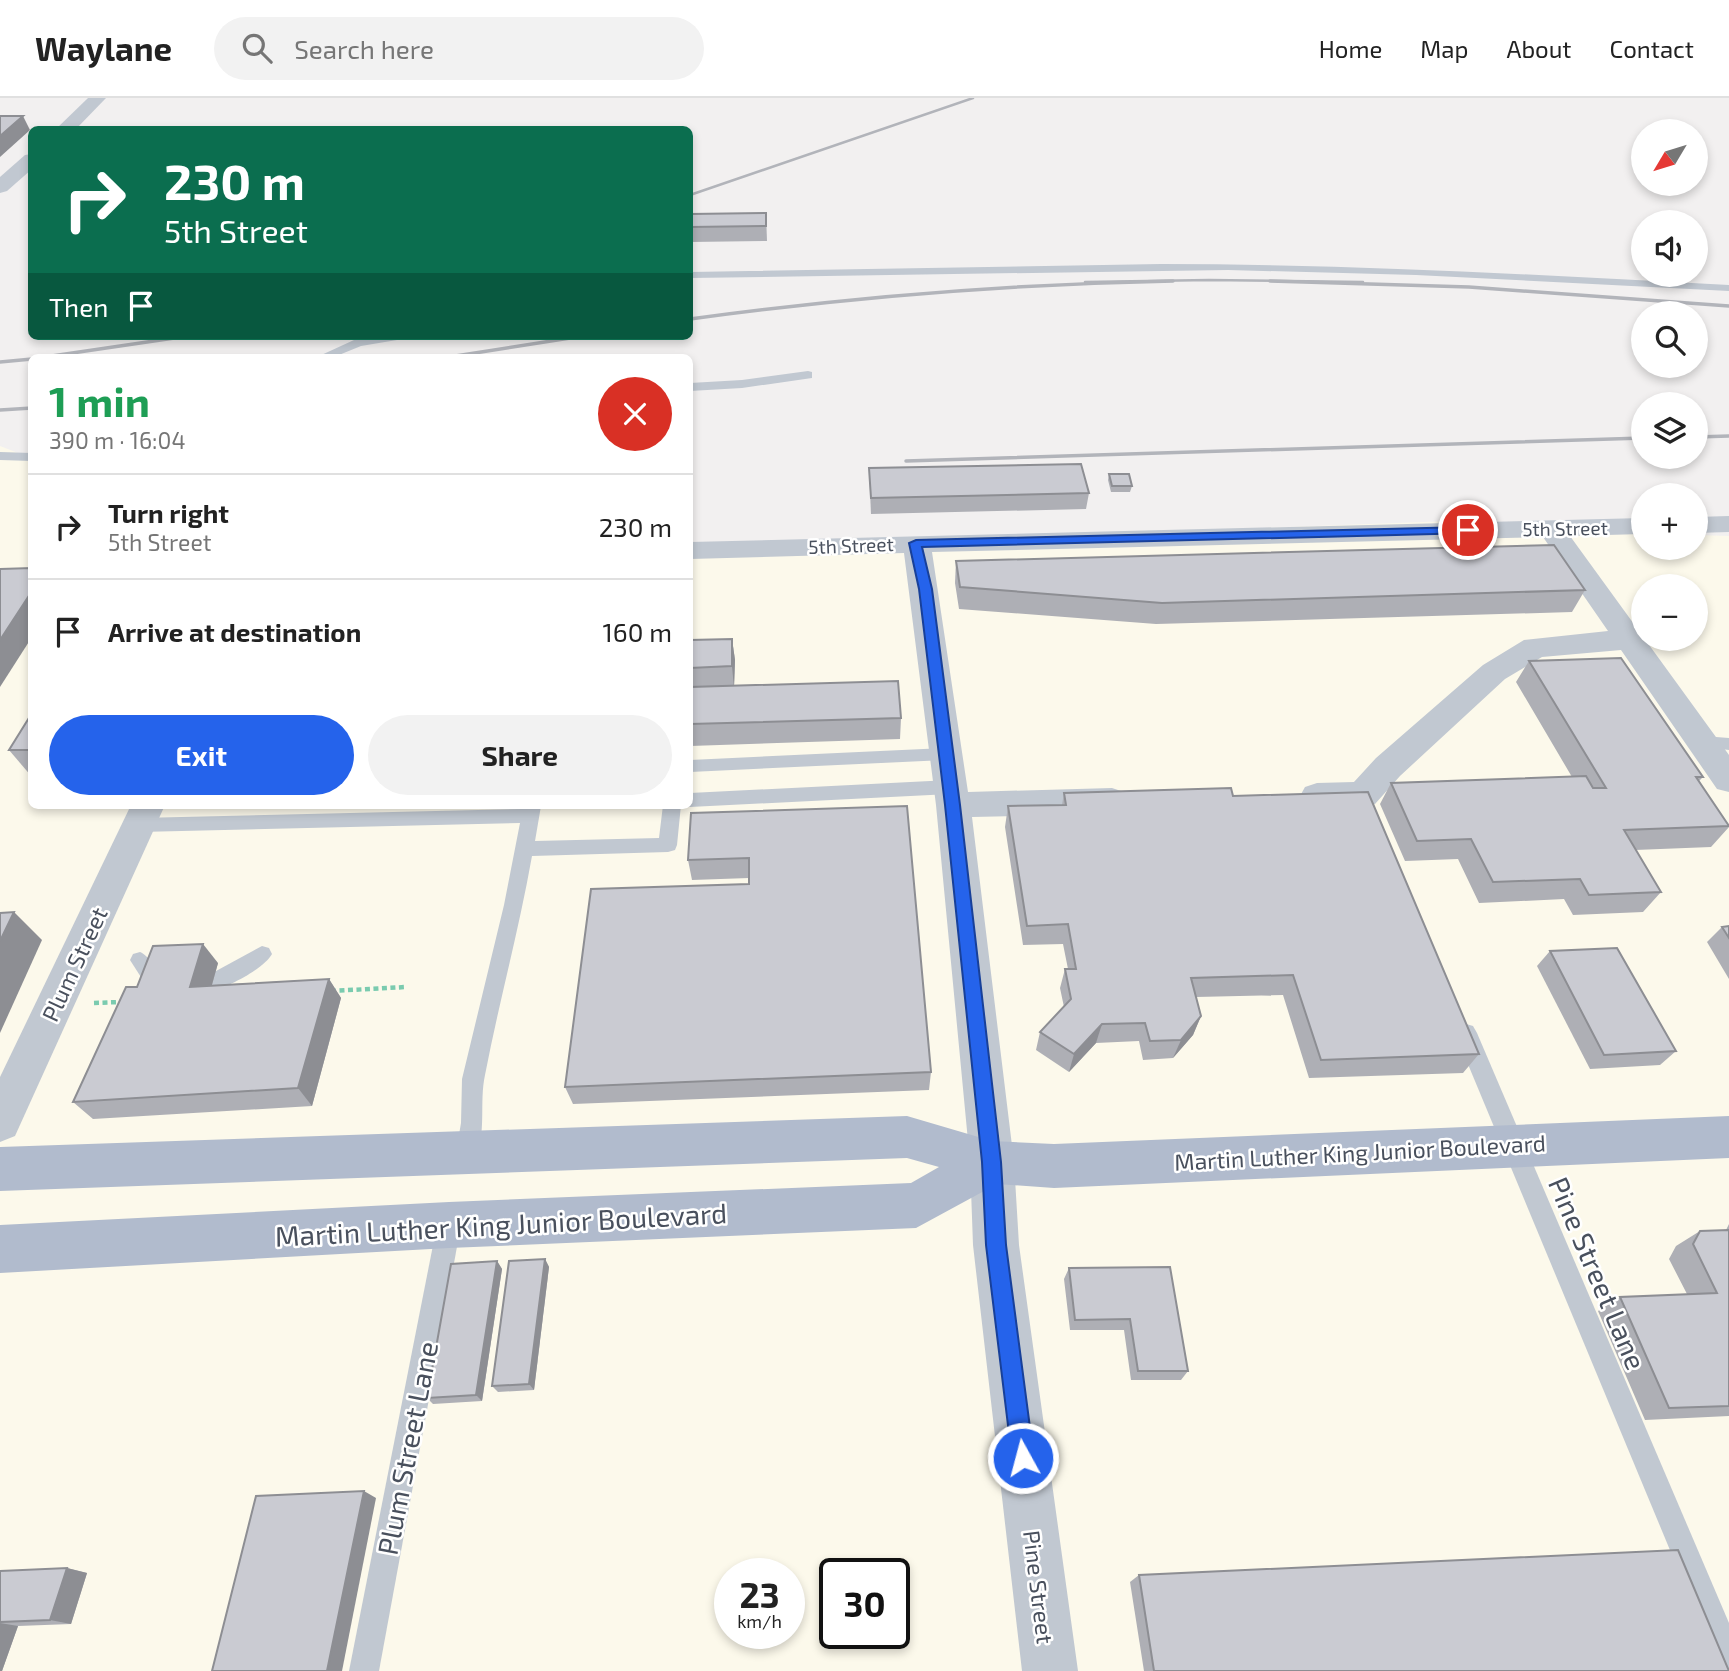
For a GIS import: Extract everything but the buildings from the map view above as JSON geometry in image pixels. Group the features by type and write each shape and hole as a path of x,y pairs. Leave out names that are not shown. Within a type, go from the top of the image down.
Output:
{"main road":[{"name":"Martin Luther King Junior Boulevard","path":"0,1169 906,1137 992,1162 1054,1166 1729,1137"},
{"name":"Martin Luther King Junior Boulevard","path":"0,1249 449,1225 916,1205 992,1162"}],"street":[{"path":"68,126 98,98"},
{"path":"0,187 28,162"},
{"path":"1708,525 1729,524"},
{"name":"5th Street","path":"693,550 1631,526"},
{"path":"1551,528 1630,639 1716,743 1729,780"},
{"name":"Pine Street","path":"916,543 925,589 949,782 992,1162 996,1245 1050,1671"},
{"path":"1281,797 1368,807 1388,767 1494,672 1535,647 1630,639"},
{"path":"949,782 1144,800"},
{"name":"Plum Street","path":"0,1122 143,815"}],"lane":[{"path":"823,258 841,265 890,272"},
{"path":"693,275 1044,267 1244,267 1436,271 1729,288"},
{"path":"330,354 358,343 375,340"},
{"path":"693,387 741,384 808,375"},
{"path":"0,456 28,457"},
{"path":"693,766 949,782"},
{"path":"693,800 949,782"},
{"path":"524,849 668,845 672,809"},
{"path":"143,815 531,810 473,1079 472,1123 467,1152"},
{"path":"212,982 237,971 262,954"},
{"path":"140,960 153,979 163,985"},
{"name":"Pine Street Lane","path":"1456,1012 1729,1658"},
{"name":"Plum Street Lane","path":"364,1671 449,1225"}],"path":[{"path":"327,991 407,987"},
{"path":"94,1003 132,1002"}],"shaded area":[{"path":"0,446 28,457 28,809 693,809 693,550 1450,521 1631,531 1631,560 1708,560 1708,535 1729,536 1729,1671 0,1671"}],"railway":[{"path":"693,194 973,98"},
{"path":"693,319 931,293 1173,281"},
{"path":"1270,281 1469,287 1729,306"},
{"path":"1085,282 1363,282"},
{"path":"65,354 161,340"},
{"path":"468,354 557,340"},
{"path":"0,362 28,359"},
{"path":"0,410 28,408"},
{"path":"1708,437 1729,436"},
{"path":"906,461 1631,438"}],"route":[{"path":"1023,1458 996,1245 992,1162 953,805 925,589 916,543 1468,530"}]}
